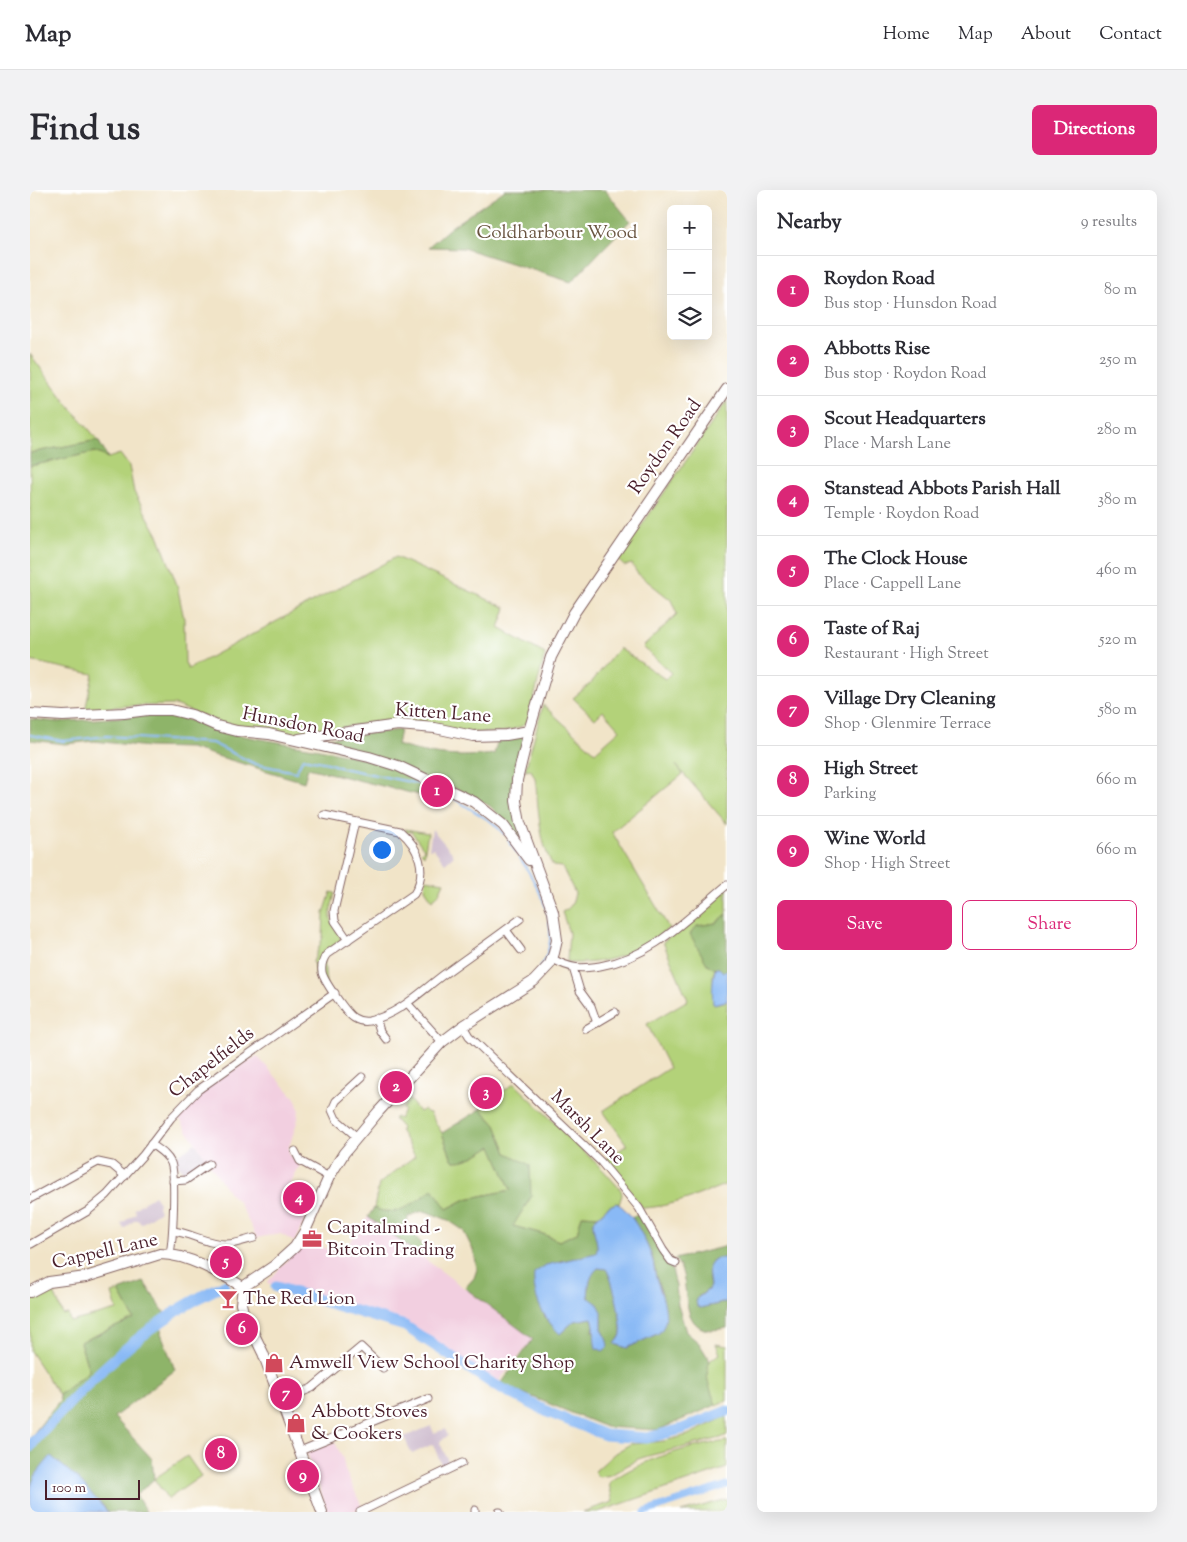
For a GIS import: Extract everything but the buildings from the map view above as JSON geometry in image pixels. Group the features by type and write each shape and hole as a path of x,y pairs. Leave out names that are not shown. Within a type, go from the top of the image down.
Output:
{"main road":[{"name":"Roydon Road","path":"553,959 557,940 556,922 551,903 517,815 516,801 517,780 529,731 551,658 574,612 727,389"},
{"name":"Hunsdon Road","path":"30,714 63,716 171,710 192,715 217,726 237,731 269,734 369,757 398,766 474,802 502,825 535,865"},
{"name":"Kitten Lane","path":"296,740 398,725 435,728 473,736 506,735 529,731"},
{"path":"322,1512 263,1353 242,1308 242,1287 274,1266 295,1247 305,1230 329,1177 344,1153 442,1042 463,1026 534,981 547,969 553,959"},
{"name":"Cappell Lane","path":"30,1292 48,1282 86,1277 160,1254 170,1254 212,1269 242,1287"}],"street":[{"path":"324,815 400,831 420,861 421,873 418,887 414,894 328,954 323,962 323,976 348,1013 354,1018 365,1021 408,1004 520,919"},
{"path":"348,940 335,921 334,911 355,822"},
{"path":"553,959 573,968 606,965 626,959 644,951 673,932 727,885"},
{"path":"506,930 521,950"},
{"path":"573,968 580,991 593,1010 597,1022"},
{"name":"Chapelfields","path":"31,1244 88,1211 107,1195 125,1176 171,1118 198,1090 335,994"},
{"path":"408,1004 442,1042"},
{"path":"586,1029 615,1012"},
{"path":"376,1018 380,1031 386,1039"},
{"name":"Marsh Lane","path":"463,1026 469,1036 601,1162 639,1208 662,1250 671,1261 676,1263"},
{"path":"357,1137 336,1119 332,1110 336,1101 362,1077"},
{"path":"151,1144 165,1154 170,1161 172,1169 173,1231 170,1254"},
{"path":"295,1151 300,1161 329,1177"},
{"path":"30,1199 98,1162 112,1165 125,1176"},
{"path":"173,1181 186,1180 210,1164"},
{"path":"173,1231 185,1232 225,1244 254,1238"},
{"path":"280,1402 312,1388 361,1347 383,1368"},
{"path":"300,1451 428,1399"},
{"path":"360,1512 372,1509 462,1462"}],"shaded area":[{"path":"432,829 454,855 445,863 433,848 429,849"},
{"path":"257,1056 295,1098 299,1109 289,1153 300,1166 283,1198 309,1212 294,1242 281,1234 257,1238 238,1201 230,1194 178,1117 191,1102 213,1083"},
{"path":"195,1143 206,1158 184,1174 174,1157"},
{"path":"154,1195 159,1202 158,1207 160,1211 141,1224 138,1220 135,1220 124,1229 121,1224 136,1213 134,1209"},
{"path":"368,1217 533,1339 499,1381 407,1324 267,1283 305,1239 341,1255"},
{"path":"431,1426 434,1433 445,1429 448,1436 441,1440 440,1443 448,1461 451,1463 442,1467 433,1444 412,1454 404,1437"},
{"path":"335,1442 343,1459 345,1470 362,1507 351,1512 328,1512 307,1453"}],"green space":[{"name":"Coldharbour Wood","path":"505,190 605,190 630,221 571,282 463,248 428,247 451,227"},
{"path":"30,354 66,402 98,440 30,453"},
{"path":"727,401 727,824 676,765 683,774 612,832 669,928 646,944 624,955 600,961 571,963 567,961 569,933 562,912 570,907 575,893 562,867 553,866 548,856 540,823 535,778 531,770 525,771 543,705 595,752 620,730 603,711 595,719 573,698 591,683 619,648 665,679 671,673 643,647 677,614 671,600 637,573 632,564 624,566 618,560"},
{"path":"98,440 108,458 95,452 30,466 30,453"},
{"path":"95,452 108,458 120,454 129,466 134,492 159,537 177,585 184,619 185,663 188,669 396,557 506,608 499,628 545,654 528,722 501,732 485,733 389,722 298,735 286,735 226,725 175,705 123,706 85,711 93,674 30,661 30,466"},
{"path":"161,714 234,734 337,752 377,762 411,775 451,797 448,802 308,768 304,782 190,748 148,747 94,741 65,744 30,740 30,719 57,722"},
{"path":"400,730 397,745 422,752 457,756 494,754 498,739 525,734 515,771 525,847 505,821 490,806 471,795 437,781 310,740"},
{"path":"405,829 428,833 424,855 421,852 424,849 411,831 407,833"},
{"path":"426,879 444,882 438,895 432,900 425,889"},
{"path":"727,889 727,914 716,923 697,926 707,964 715,969 713,975 714,1004 727,1001 727,1184 675,1203 643,1208 605,1160 627,1145 603,1111 669,1068 647,1024 688,1000 663,942"},
{"path":"331,892 335,893 331,909 331,919 341,941 324,954 326,984 324,985 315,974 313,962 323,937 324,913"},
{"path":"727,914 727,970 723,972 719,968 715,969 707,964 690,934 697,926 716,923"},
{"path":"514,1083 621,1190 622,1195 619,1204 616,1203 608,1207 598,1216 582,1215 577,1233 559,1241 543,1234 512,1226 531,1197 507,1153 496,1125 481,1109"},
{"path":"409,1099 419,1112 424,1109 429,1112 442,1133 452,1159 455,1161 473,1157 492,1145 511,1190 466,1199 447,1209 407,1208 398,1212 390,1212 374,1208 379,1184 415,1156 400,1130 402,1128 394,1119 396,1117 399,1119 404,1110 402,1109"},
{"path":"481,1109 496,1125 507,1153 530,1165 531,1197 513,1226 543,1234 559,1241 577,1233 582,1215 598,1216 593,1221 598,1248 596,1253 581,1258 559,1261 539,1302 545,1317 560,1334 574,1321 592,1318 593,1331 607,1339 602,1329 602,1319 588,1297 592,1274 598,1268 604,1268 610,1276 621,1322 621,1334 615,1344 627,1348 659,1333 662,1293 656,1277 653,1259 632,1217 639,1213 672,1270 678,1305 686,1332 699,1343 710,1361 707,1372 716,1405 658,1430 606,1427 501,1384 533,1339 465,1288 474,1278 477,1269 474,1252 463,1230 448,1220 425,1211 408,1217 406,1227 424,1246 419,1255 368,1217 374,1208 391,1211 406,1208 433,1189 447,1209 466,1199 511,1190 492,1146 470,1158 455,1161 452,1159 442,1133"},
{"path":"727,1246 727,1258 713,1260 708,1273 710,1286 708,1290 699,1296 700,1308 727,1302 727,1328 704,1329 692,1319 683,1276 680,1266 675,1259"},
{"path":"144,1282 164,1312 161,1333 175,1370 114,1417 152,1459 154,1479 136,1495 146,1512 108,1512 103,1505 30,1484 30,1438 60,1400 59,1395 89,1371 80,1342 134,1319 119,1291"},
{"path":"52,1287 63,1315 68,1314 70,1322 117,1310 112,1293 119,1291 134,1319 80,1342 89,1371 59,1395 30,1351 30,1297 39,1291"},
{"path":"716,1344 727,1346 727,1400 716,1405 708,1383 707,1371 710,1361 720,1354"},
{"path":"727,1416 727,1435 721,1438 638,1459 611,1475 599,1477 594,1472 615,1453 632,1443 664,1441 688,1435"},
{"path":"727,1441 727,1468 598,1512 582,1512 613,1502 610,1482 637,1466 681,1450"},
{"path":"187,1456 201,1476 168,1499 154,1479"},
{"path":"727,1499 727,1512 681,1512"}],"water":[{"path":"716,968 723,972 727,970 727,1001 713,1004 712,991"},
{"path":"616,1203 622,1206 633,1219 646,1244 652,1258 666,1313 663,1327 659,1333 627,1348 615,1344 620,1336 621,1328 616,1300 606,1269 598,1268 591,1278 588,1297 598,1304 602,1312 602,1329 607,1339 608,1347 603,1351 596,1348 592,1318 574,1321 560,1334 554,1328 544,1314 537,1299 534,1273 546,1265 596,1253 597,1246 593,1221 608,1207"},
{"path":"727,1258 727,1302 700,1308 697,1306 696,1299 708,1290 710,1286 709,1267 713,1260"},
{"path":"51,1456 77,1478 108,1512 30,1512 30,1493 33,1481"}],"waterway":[{"path":"30,735 63,741 107,736 212,743 255,764 296,772 303,758 429,786"},
{"path":"453,798 493,823 504,834"},
{"path":"508,840 536,885 544,901 549,918 550,935 548,951 540,967"},
{"path":"483,1007 507,992"},
{"path":"30,1447 78,1394 115,1358 178,1310 224,1285"},
{"path":"276,1287 405,1326 493,1384 550,1413 605,1435 647,1438 682,1429 727,1411"},
{"path":"645,1512 727,1485"}],"place":[{"name":"Roydon Road","path":"437,791"},
{"name":"Abbotts Rise","path":"396,1087"},
{"name":"Scout Headquarters","path":"486,1093"},
{"name":"Stanstead Abbots Parish Hall","path":"299,1198"},
{"name":"Capitalmind - Bitcoin Trading","path":"312,1239"},
{"name":"The Clock House","path":"226,1262"},
{"name":"The Red Lion","path":"228,1299"},
{"name":"Taste of Raj","path":"242,1329"},
{"name":"Amwell View School Charity Shop","path":"274,1363"},
{"name":"Village Dry Cleaning","path":"286,1394"},
{"name":"Abbott Stoves & Cookers","path":"296,1423"},
{"name":"High Street","path":"221,1454"},
{"name":"Wine World","path":"303,1476"}]}
